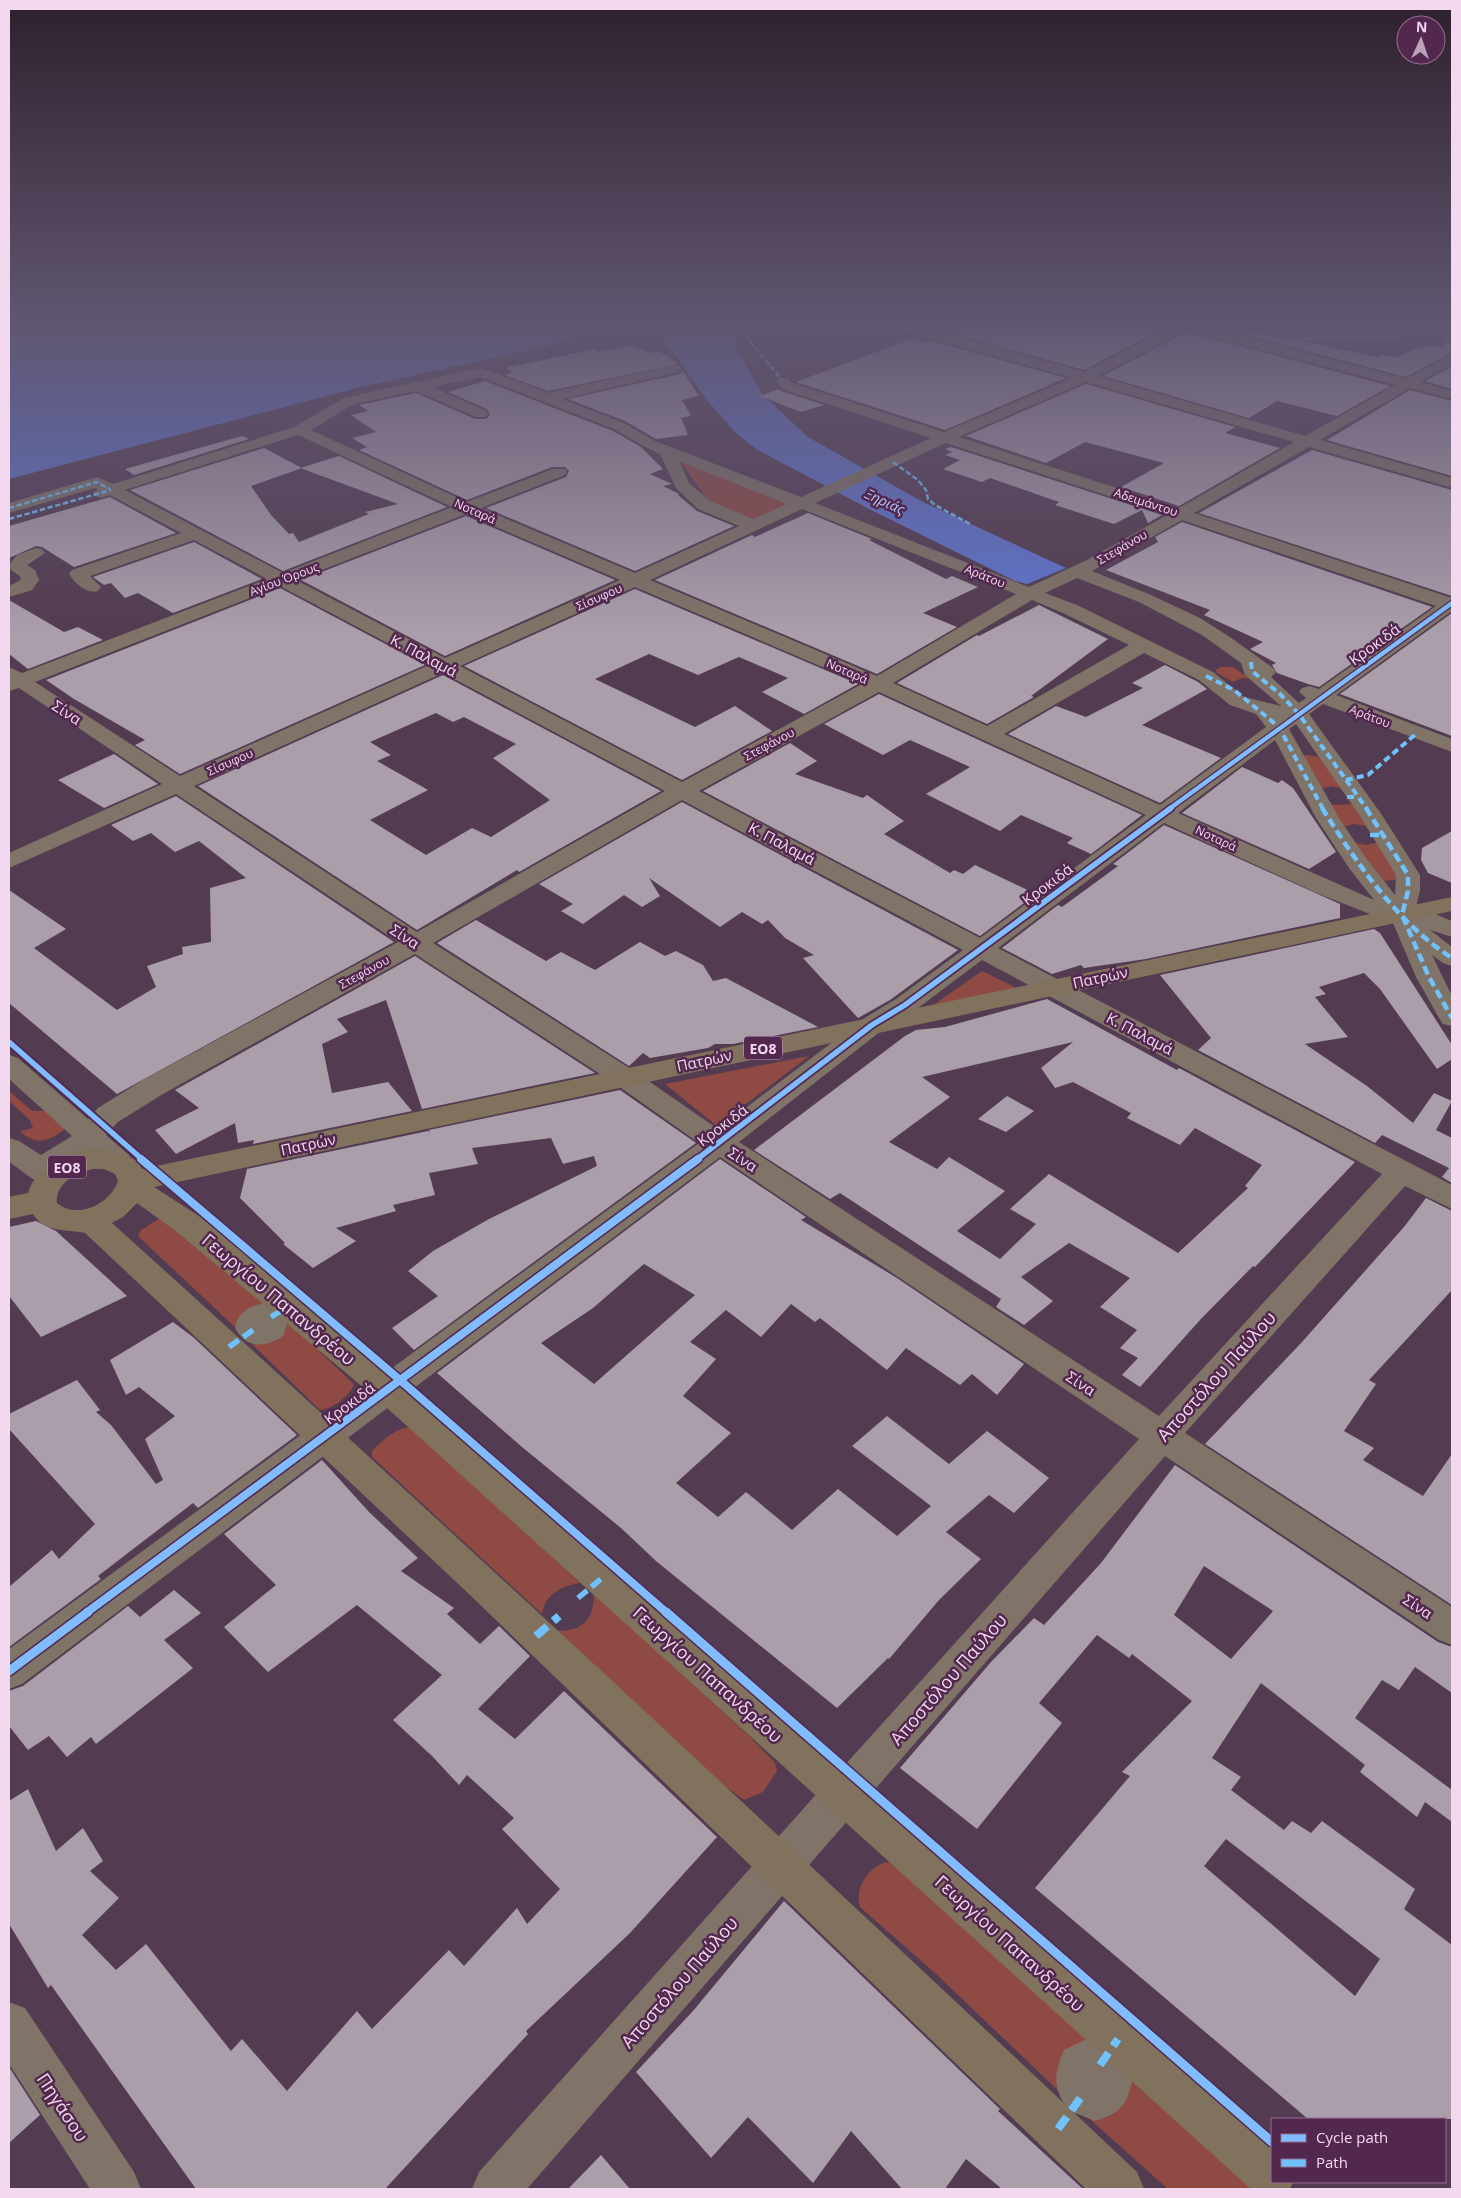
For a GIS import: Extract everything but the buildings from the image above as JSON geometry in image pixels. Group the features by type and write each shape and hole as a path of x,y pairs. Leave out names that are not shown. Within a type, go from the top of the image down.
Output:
{"main road":[{"name":"ΕΟ8","path":"1401,914 1452,904"},
{"name":"Πατρών","path":"128,1177 624,1077 1401,914"},
{"name":"ΕΟ8","path":"9,1208 45,1182 78,1162 93,1159 128,1177"},
{"path":"45,1182 45,1210 54,1217 66,1221 80,1221 94,1218 118,1206 128,1177"},
{"name":"Γεωργίου Παπανδρέου","path":"128,1177 163,1205 260,1325 324,1437 568,1607 843,1794 1100,2066 1271,2175"},
{"name":"Γεωργίου Παπανδρέου","path":"80,1221 95,1225 260,1325 388,1389 782,1865 1120,2189"}],"street":[{"path":"9,519 111,490 303,428"},
{"name":"Αράτου","path":"621,428 637,438 667,451 1033,592 1206,676 1238,701 1283,716"},
{"name":"Αδειμάντου","path":"919,428 1451,604"},
{"name":"Σίσυφου","path":"9,861 445,666 966,428"},
{"path":"1245,428 1452,484"},
{"name":"Στεφάνου","path":"45,1182 108,1115 122,1106 416,943 682,791 878,684 1033,592 1078,572 1331,428"},
{"name":"Νοταρά","path":"299,430 467,508 637,579 878,684 1327,889 1452,930"},
{"path":"1302,444 1452,492"},
{"path":"667,451 682,485 704,505 754,526"},
{"name":"Αγίου Όρους","path":"12,680 281,580 560,472"},
{"name":"Κ. Παλαμά","path":"9,508 97,482 1452,1198"},
{"path":"92,587 78,574 195,534"},
{"path":"9,592 26,586 30,580 29,574 17,566 22,559 36,553"},
{"name":"Αράτου","path":"1078,572 1112,584 1210,632 1280,682 1452,746"},
{"name":"Κροκιδά","path":"9,1671 719,1144 872,1025 905,1005 1163,813 1283,716 1322,697 1451,604"},
{"path":"988,734 1143,645"},
{"path":"1250,687 1251,662"},
{"path":"1206,676 1250,687 1283,716 1360,835 1408,875 1408,891 1401,914 1429,977 1452,1018"},
{"name":"Σίνα","path":"12,680 624,1077 719,1144 1452,1628"},
{"path":"1250,687 1283,716 1337,797 1360,835 1362,869 1427,942 1452,958"},
{"name":"Γεωργίου Παπανδρέου","path":"9,1064 90,1135 128,1177"},
{"path":"9,1148 45,1182"},
{"name":"Αποστόλου Παύλου","path":"496,2189 843,1794 858,1780 1162,1436 1401,1171"},
{"name":"Πηγάσου","path":"9,2024 116,2189"},
{"path":"1058,2129 1100,2066"}],"shaded area":[{"path":"679,460 794,506 749,521 711,504"},
{"path":"1220,667 1233,667 1250,679 1242,678 1233,682 1217,673 1216,670"},
{"path":"1306,755 1320,757 1342,789 1333,786 1321,789 1301,757"},
{"path":"1329,804 1352,804 1367,826 1354,824 1342,827"},
{"path":"1351,842 1367,845 1378,842 1398,876 1396,880 1380,881"},
{"path":"982,971 1015,987 1011,991 929,1008"},
{"path":"809,1056 717,1126 665,1084"},
{"path":"9,1091 32,1111 51,1111 65,1126 64,1130 42,1141 26,1136 20,1131 33,1128 30,1120 9,1101"},
{"path":"162,1217 272,1307 239,1331 138,1236 141,1230"},
{"path":"285,1319 354,1384 349,1393 335,1405 320,1410 250,1342"},
{"path":"412,1427 580,1583 567,1586 555,1592 547,1601 542,1614 372,1457 372,1451 390,1435"},
{"path":"594,1594 747,1734 775,1763 777,1771 763,1792 744,1800 718,1781 557,1631 573,1629 585,1622 592,1611"},
{"path":"886,1862 892,1863 1101,2047 1067,2099 935,1973 860,1907 859,1894 864,1880 874,1869"},
{"path":"1117,2064 1256,2189 1168,2189 1084,2114"}],"water":[{"path":"9,428 206,428 9,479"},
{"name":"Ξηριάς","path":"731,428 798,428 808,437 921,501 1066,568 1027,584 1015,581 871,510 756,449"}],"marked path":[{"path":"893,462 918,480 926,490 928,499 935,505 970,524"},
{"path":"9,508 97,482 111,490"},
{"path":"9,519 111,490"},
{"path":"1251,662 1252,671 1280,694 1298,713 1371,815 1408,875 1408,891 1402,915 1429,977 1452,1018"},
{"path":"1206,676 1234,690 1279,727 1322,808 1362,869 1427,942 1452,958"},
{"path":"1346,780 1368,775 1417,733"},
{"path":"1347,797 1358,797"},
{"path":"1370,835 1383,835"},
{"path":"271,1317 287,1307"},
{"path":"229,1347 253,1330"},
{"path":"578,1598 601,1579"},
{"path":"536,1636 559,1616"},
{"path":"1100,2065 1118,2039"},
{"path":"1058,2129 1084,2093"}],"cycle path":[{"path":"9,1671 719,1143 872,1025 905,1005 1298,713 1452,603"},
{"path":"9,1042 99,1123 400,1380 1271,2141"}]}
